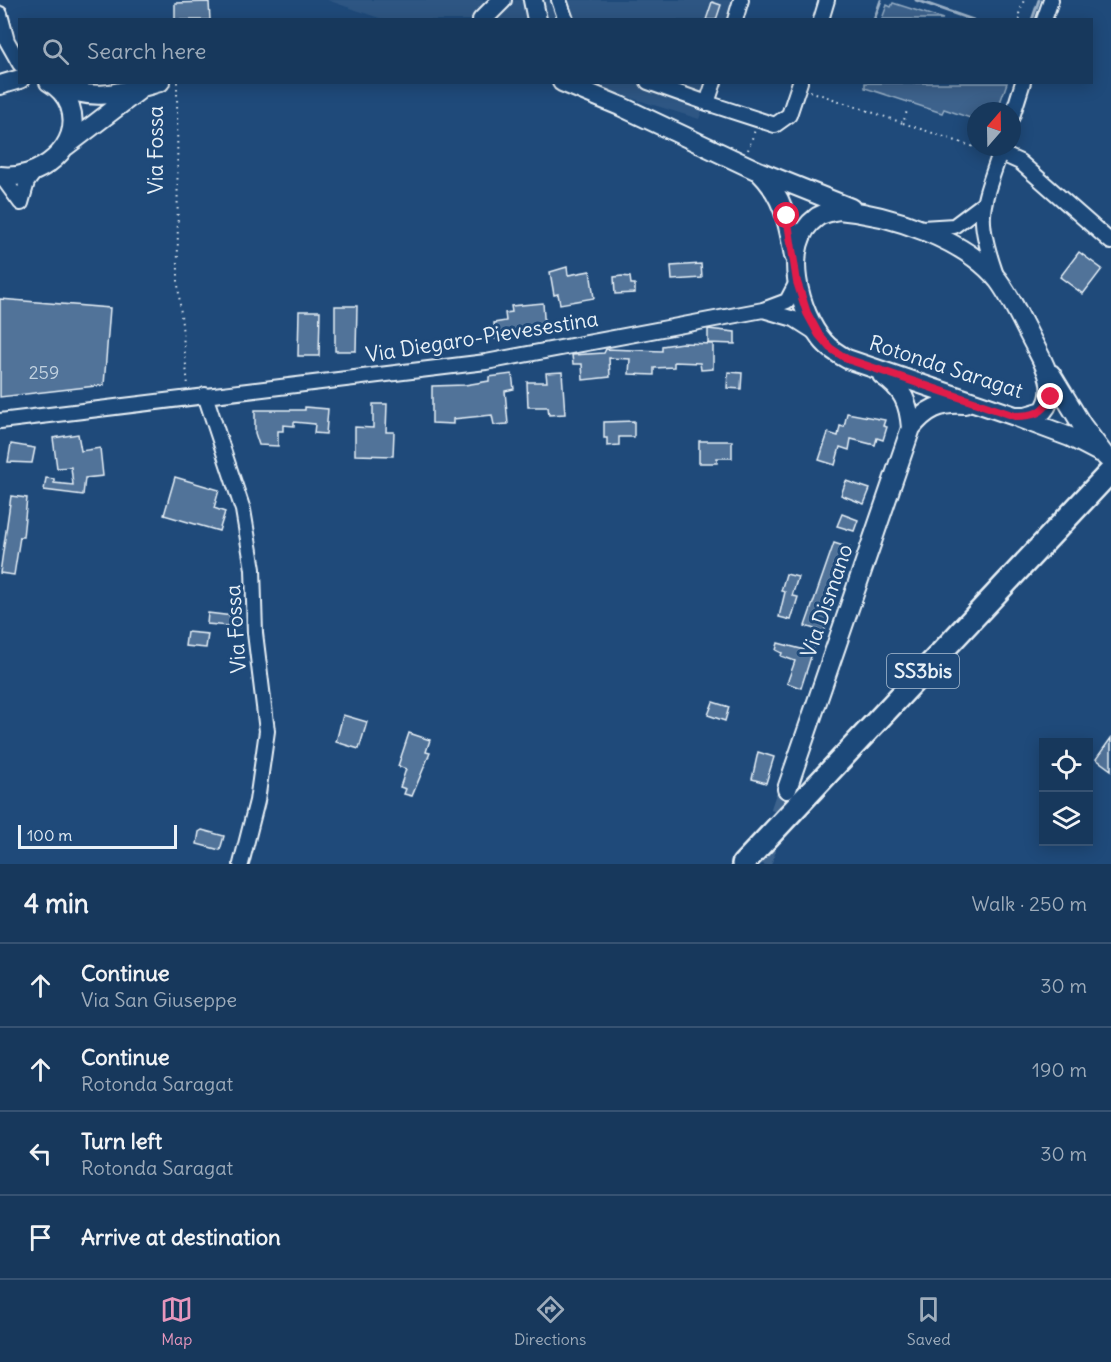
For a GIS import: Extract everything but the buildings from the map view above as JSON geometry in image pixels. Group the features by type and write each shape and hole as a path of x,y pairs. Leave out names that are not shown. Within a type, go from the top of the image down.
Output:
{"highway":[{"name":"SS3bis","path":"743,864 1109,471"},
{"name":"SS3bis","path":"759,864 1109,471"}],"main road":[{"path":"533,0 537,18"},
{"path":"486,18 499,8"},
{"path":"0,85 18,80"},
{"path":"51,84 67,99 71,109 73,120 66,146"},
{"path":"53,84 86,96 152,85"},
{"path":"567,84 620,106 756,170 864,212"},
{"path":"592,84 620,106"},
{"path":"1,177 12,177 36,170 152,85"},
{"path":"756,170 779,196 787,216 795,258"},
{"name":"Rotonda Saragat","path":"838,210 864,212 916,228 966,254 998,280 1044,363 1052,392 1047,406 1035,415 1015,416 873,368 837,353 819,335 807,313 797,282 795,258 806,228 819,216 838,210"},
{"path":"1044,363 1109,471"},
{"name":"Via Dismano","path":"787,789 910,428 910,413 903,393 873,368"},
{"name":"Via Dismano","path":"910,428 930,408 940,404 987,406"},
{"path":"1015,416 1070,437 1109,471"}],"street":[{"path":"559,0 565,18"},
{"path":"736,18 741,0"},
{"path":"822,18 827,0"},
{"path":"1045,18 1051,0"},
{"path":"2,9 7,41 18,60"},
{"path":"654,84 775,125 789,115 799,85"},
{"path":"707,103 713,84"},
{"path":"1017,102 1022,84"},
{"path":"997,156 982,206 983,238 998,280"},
{"path":"1010,156 1111,242"},
{"path":"1,177 21,209 27,182 36,170"},
{"path":"916,228 954,226 982,206"},
{"name":"Via Diegaro-Pievesestina","path":"189,398 486,362 763,310 787,301 797,282"},
{"name":"Via Diegaro-Pievesestina","path":"763,310 794,319 819,335"},
{"name":"Via Fossa","path":"205,395 243,510 253,569 255,633 267,731 257,801 241,864"},
{"path":"0,421 189,398"}],"path":[{"path":"1020,18 1024,0"},
{"name":"Via Fossa","path":"177,84 178,284 189,398"},
{"path":"799,85 967,145"},
{"path":"903,123 908,111"}],"shaded area":[{"path":"327,0 747,0 740,18 379,18"},
{"path":"893,3 940,18 882,18 887,5 891,7"},
{"path":"586,84 713,84 699,119"},
{"path":"865,84 1007,84 1000,102 967,102 967,117 944,109 942,113 865,88"}],"waterway":[{"path":"875,18 881,0"},
{"path":"916,0 967,18"},
{"path":"1033,18 1039,0"}],"tunnel":[{"path":"762,864 787,789"}],"route":[{"path":"787,216 797,282 807,313 823,341 837,353 847,359 1015,416 1035,415 1043,411 1051,397"}]}
